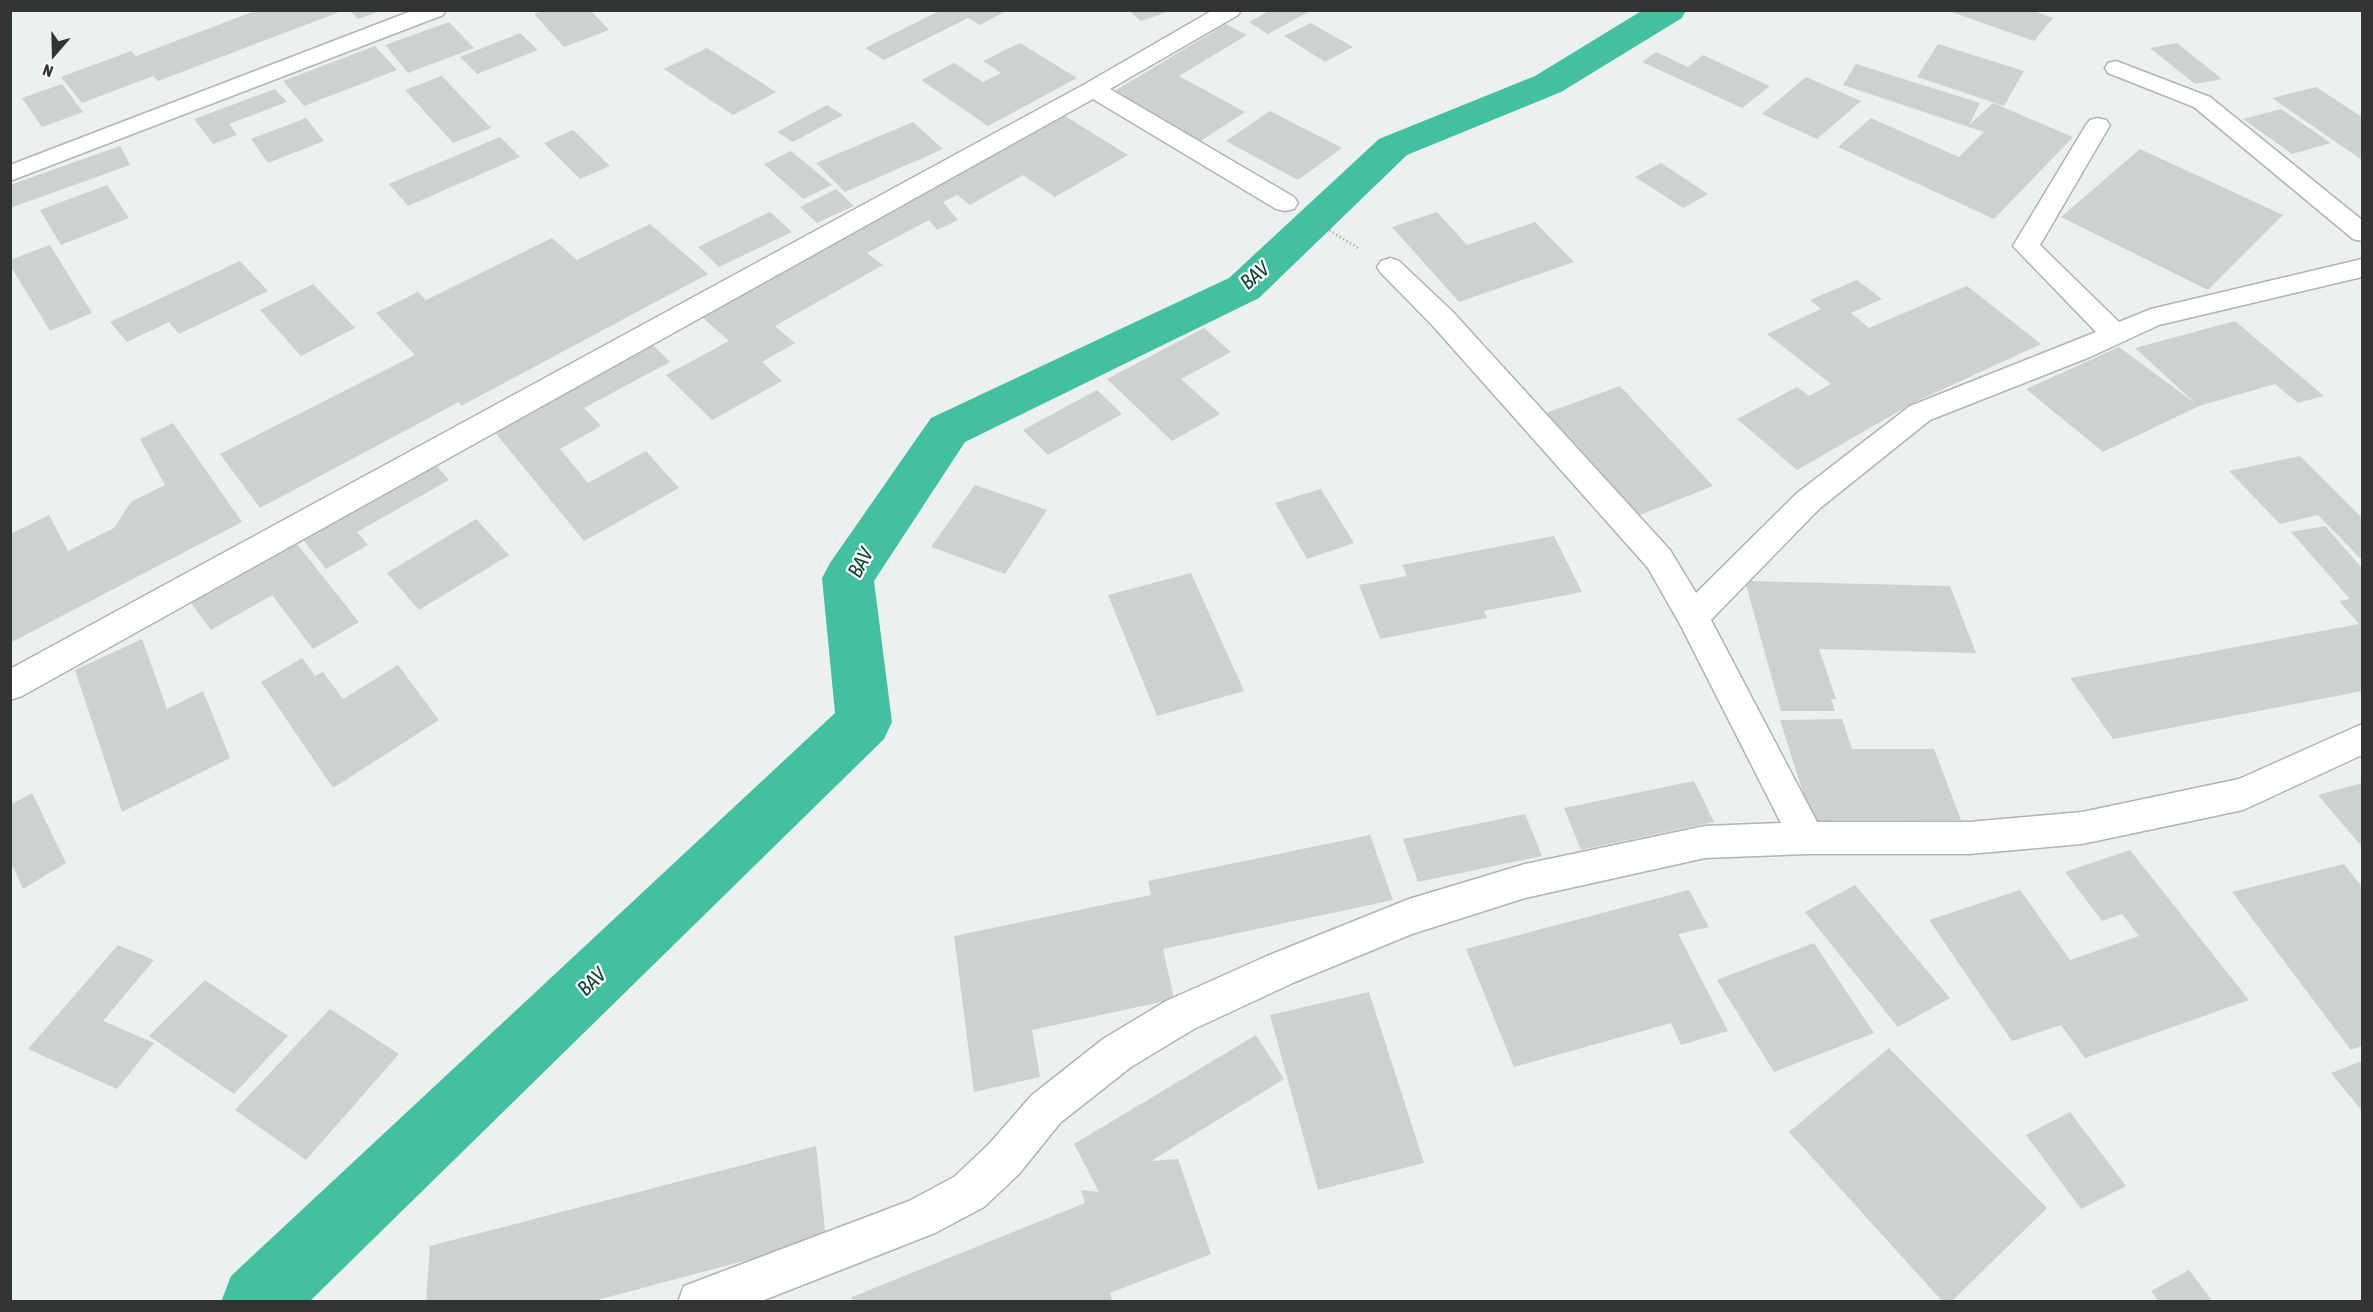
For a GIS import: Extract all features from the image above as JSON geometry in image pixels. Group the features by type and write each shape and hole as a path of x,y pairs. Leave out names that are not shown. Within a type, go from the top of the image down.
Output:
{"street":[{"path":"10,174 435,10"},
{"path":"10,686 1093,89 1220,12"},
{"path":"2116,68 2202,102 2362,233"},
{"path":"1093,89 1285,203"},
{"path":"2098,125 2026,246 2115,334"},
{"path":"2335,209 2362,199"},
{"path":"1390,267 1442,318 1659,559 1693,617 1807,838"},
{"path":"1693,617 1808,501 1920,413 2080,351 2151,318 2362,268"},
{"path":"700,1302 920,1218 969,1192 1005,1159 1046,1109 1117,1053 1180,1015 1281,969 1409,917 1525,881 1705,843 1807,838 1969,838 2082,828 2243,794 2362,739"}],"path":[{"path":"1285,203 1390,267"}],"building":[{"path":"258,10 342,11 158,81 153,76 82,103 61,77 131,51 136,56"},
{"path":"349,10 380,10 380,11 358,19"},
{"path":"543,10 590,10 609,30 564,47 534,14"},
{"path":"941,10 1008,10 980,25 968,18 884,60 865,48"},
{"path":"1128,10 1169,10 1170,11 1141,21"},
{"path":"1271,10 1312,10 1268,34 1249,22"},
{"path":"1946,10 2031,10 2053,18 2034,41"},
{"path":"449,22 474,48 408,73 385,45"},
{"path":"1311,23 1353,47 1325,62 1284,36"},
{"path":"1226,24 1247,35 1179,76 1245,112 1196,144 1108,95"},
{"path":"520,33 538,50 477,74 460,57"},
{"path":"1020,43 1077,78 988,126 921,80 954,63 983,82 1001,73 983,61"},
{"path":"2177,43 2222,79 2195,84 2150,48"},
{"path":"1938,44 2024,71 2004,106 1917,77"},
{"path":"375,46 397,70 304,106 283,81"},
{"path":"707,48 776,92 733,115 664,69"},
{"path":"1656,52 1688,67 1703,55 1770,86 1742,108 1642,62"},
{"path":"1856,64 1980,103 1969,125 1993,103 2073,137 1994,219 1838,147 1871,118 1959,157 1984,132 1843,85"},
{"path":"442,76 491,128 453,143 405,90"},
{"path":"1806,77 1861,101 1817,139 1762,114"},
{"path":"62,84 83,112 42,127 22,98"},
{"path":"2316,87 2362,117 2362,160 2272,98"},
{"path":"275,89 287,102 229,124 237,135 213,144 194,119"},
{"path":"827,105 843,115 793,142 777,132"},
{"path":"2281,109 2331,143 2292,154 2243,119"},
{"path":"1270,111 1342,148 1298,180 1226,141"},
{"path":"1065,116 1128,155 1055,197 1023,175 970,205 957,195 943,202 958,220 937,230 929,220 867,253 883,265 775,326 795,343 762,362 782,381 712,420 666,375 729,341 701,316"},
{"path":"306,118 324,141 268,163 251,139"},
{"path":"913,122 943,149 845,192 816,163"},
{"path":"573,130 610,166 580,179 544,143"},
{"path":"500,137 520,157 408,206 389,184"},
{"path":"120,146 130,165 10,208 10,185"},
{"path":"2140,149 2283,215 2208,290 2061,217"},
{"path":"791,151 832,185 803,199 764,164"},
{"path":"1661,163 1708,194 1683,208 1635,177"},
{"path":"107,185 129,218 61,245 40,210"},
{"path":"836,189 854,206 817,223 800,207"},
{"path":"770,212 792,232 719,267 698,247"},
{"path":"1437,212 1467,245 1535,222 1574,262 1459,302 1392,227"},
{"path":"650,224 708,274 461,406 459,402 260,508 220,454 415,355 376,313 418,292 426,300 552,238 577,260"},
{"path":"50,245 92,313 50,331 10,265 10,260"},
{"path":"240,261 268,291 179,334 169,322 127,342 110,322"},
{"path":"1857,280 1882,299 1851,313 1869,328 1967,286 2041,344 1913,403 1797,470 1737,419 1797,387 1809,396 1831,384 1767,334 1821,309 1810,300"},
{"path":"313,284 355,328 301,356 260,310"},
{"path":"2235,321 2324,396 2298,403 2275,384 2199,406 2103,452 2026,389 2119,347 2196,404 2135,348"},
{"path":"1204,328 1231,352 1181,379 1220,414 1172,441 1107,379"},
{"path":"651,343 670,362 584,408 601,426 560,449 588,483 646,451 679,488 584,541 489,425"},
{"path":"1620,386 1713,486 1635,517 1546,413"},
{"path":"1097,390 1122,414 1048,455 1023,430"},
{"path":"173,423 242,522 10,643 10,534 49,515 68,551 114,528 131,502 165,485 140,439"},
{"path":"2300,456 2362,518 2362,560 2318,515 2280,524 2229,471"},
{"path":"434,463 449,480 357,532 368,545 326,569 301,537"},
{"path":"975,485 1047,510 1005,574 931,547"},
{"path":"1321,489 1354,543 1307,559 1275,503"},
{"path":"476,519 509,555 419,610 387,573"},
{"path":"2325,526 2362,568 2362,691 2113,739 2070,678 2359,624 2339,601 2350,599 2291,532"},
{"path":"1554,536 1582,592 1484,611 1487,618 1380,639 1359,585 1407,576 1402,565"},
{"path":"297,544 359,622 313,649 272,595 211,630 191,603"},
{"path":"1191,573 1244,691 1157,716 1108,595"},
{"path":"1745,581 1950,586 1976,653 1819,649 1836,699 1831,699 1835,711 1781,711"},
{"path":"142,639 167,709 203,691 230,758 122,812 75,670"},
{"path":"302,658 315,676 323,672 343,699 398,665 439,720 333,788 261,682"},
{"path":"1842,719 1852,749 1934,749 1961,820 1812,821 1780,720"},
{"path":"1694,781 1714,822 1581,850 1564,808"},
{"path":"2362,783 2362,847 2318,795"},
{"path":"32,793 66,863 23,889 13,867 10,868 10,805"},
{"path":"1525,814 1542,856 1418,882 1403,839"},
{"path":"1370,835 1393,900 1163,949 1174,999 1032,1030 1040,1077 974,1092 954,936 1151,895 1148,881"},
{"path":"2130,850 2249,1000 2085,1058 2061,1025 2012,1041 1929,920 2020,890 2070,960 2139,936 2122,914 2102,921 2065,872"},
{"path":"2344,864 2362,887 2362,1046 2351,1050 2232,892"},
{"path":"1855,885 1950,998 1898,1027 1805,912"},
{"path":"1689,890 1709,927 1678,934 1728,1031 1681,1045 1671,1023 1514,1067 1466,949"},
{"path":"1814,943 1874,1033 1774,1072 1717,980"},
{"path":"118,945 154,960 103,1021 154,1043 117,1089 28,1049"},
{"path":"205,980 288,1036 234,1094 149,1036"},
{"path":"1369,992 1424,1163 1318,1190 1270,1015"},
{"path":"330,1009 399,1054 306,1160 235,1110"},
{"path":"1256,1035 1284,1079 1151,1161 1178,1159 1211,1254 1110,1293 1112,1300 1109,1302 852,1302 852,1297 1085,1203 1081,1190 1099,1192 1074,1144"},
{"path":"1889,1048 2047,1208 1951,1302 1943,1302 1789,1132"},
{"path":"2362,1061 2362,1111 2331,1073"},
{"path":"2070,1112 2126,1186 2081,1209 2026,1135"},
{"path":"816,1146 826,1239 590,1302 426,1302 430,1246"},
{"path":"2189,1270 2213,1302 2159,1302 2151,1291"}],"waterway":[{"name":"BAV","path":"257,1302 864,722 848,578 948,430 1244,288 1393,147 1548,84 1669,10"}]}
